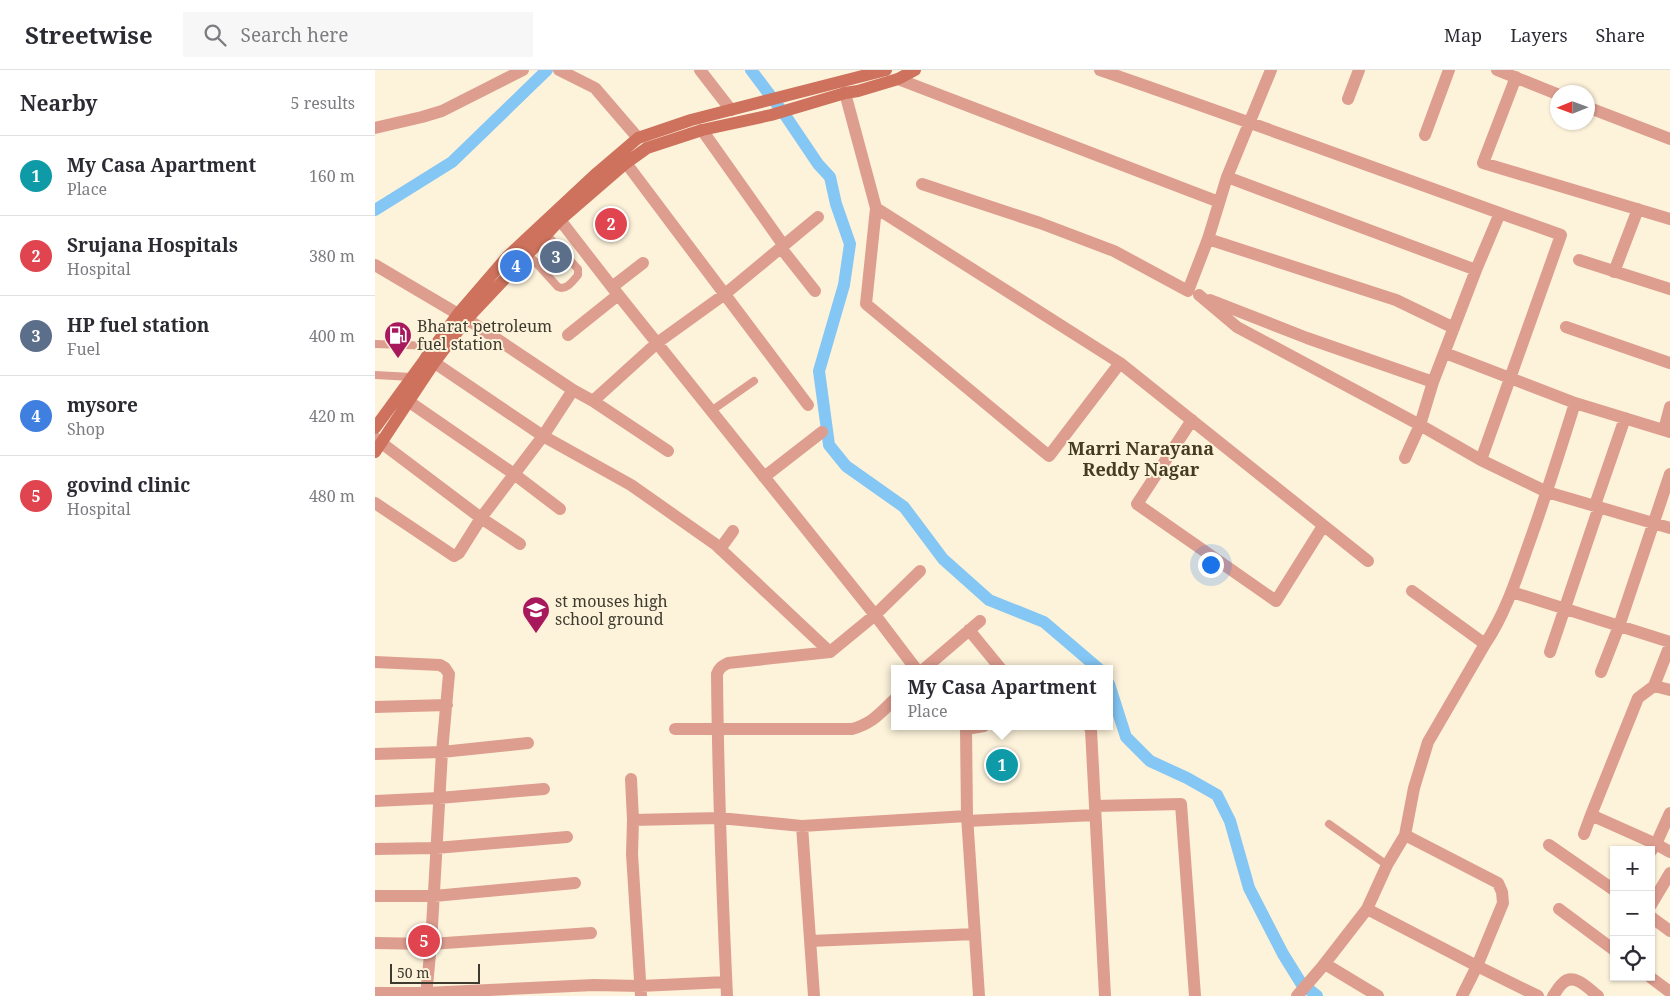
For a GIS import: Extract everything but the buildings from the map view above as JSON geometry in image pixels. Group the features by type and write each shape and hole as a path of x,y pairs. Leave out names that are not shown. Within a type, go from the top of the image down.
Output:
{"main road":[{"path":"375,428 412,376 430,360 435,346 462,317 528,254 560,220 626,163 647,148 702,130 764,101 886,70"},
{"path":"377,444 408,401 430,360 507,257 597,173 638,138 691,120 738,113 771,115 845,93 898,80 915,70"},
{"path":"819,86 825,99"}],"street":[{"path":"375,128 422,117 442,110 523,70"},
{"path":"559,70 595,88 638,138"},
{"path":"700,70 738,113"},
{"path":"1100,70 1251,122 1561,235 1481,460"},
{"path":"1193,293 1227,177 1271,70"},
{"path":"1348,98 1359,70"},
{"path":"1425,135 1449,70"},
{"path":"1497,70 1550,91"},
{"path":"1516,77 1483,163 1670,219"},
{"path":"898,80 1219,202"},
{"path":"845,93 876,208 866,304 1049,456 1120,363"},
{"path":"1595,110 1670,139"},
{"path":"702,130 782,247 815,291"},
{"path":"626,163 809,404"},
{"path":"1227,177 1476,270"},
{"path":"922,184 1039,223 1114,251 1193,293 1307,338 1433,382"},
{"path":"876,208 1120,363 1368,561"},
{"path":"1614,272 1638,209"},
{"path":"1405,458 1421,425 1433,382 1500,213"},
{"path":"593,401 657,343 725,294 818,217"},
{"path":"560,220 913,665"},
{"path":"1208,239 1396,300 1454,328"},
{"path":"1579,260 1670,289"},
{"path":"568,335 643,263"},
{"path":"375,265 462,317 667,451"},
{"path":"1193,293 1237,327 1421,425 1481,460 1547,492 1670,528"},
{"path":"1566,327 1670,363"},
{"path":"1445,353 1575,403 1667,431 1670,407"},
{"path":"430,360 543,436 631,485 720,549 830,652"},
{"path":"375,503 454,556 459,553 481,518 543,436 573,390"},
{"path":"408,401 514,474 560,509"},
{"path":"1297,996 1367,909 1387,864 1405,835 1413,788 1428,742 1495,629 1512,592 1547,492 1575,403"},
{"path":"1551,652 1625,418"},
{"path":"1192,420 1137,504 1277,601 1323,526"},
{"path":"763,477 823,432"},
{"path":"377,444 520,544"},
{"path":"1601,672 1619,626 1670,474"},
{"path":"720,549 733,531"},
{"path":"727,996 719,818 717,674 721,666 728,663 830,652 875,615 920,571"},
{"path":"1412,591 1485,644"},
{"path":"1512,592 1670,644 1654,686 1639,698 1584,834"},
{"path":"929,665 980,621"},
{"path":"969,630 998,665"},
{"path":"375,662 440,665 449,674 426,994"},
{"path":"1654,686 1670,690"},
{"path":"675,729 851,729 864,726 874,720 891,703"},
{"path":"375,707 447,705"},
{"path":"965,730 967,819 979,996"},
{"path":"1091,730 1105,996"},
{"path":"375,754 442,752 528,743"},
{"path":"631,779 632,854 641,991"},
{"path":"375,801 544,790"},
{"path":"633,820 719,818 802,826 967,819 1181,804 1195,996"},
{"path":"1654,846 1670,813"},
{"path":"1591,815 1652,846"},
{"path":"802,826 814,996"},
{"path":"1405,835 1497,883 1503,892 1503,903 1477,966 1462,996"},
{"path":"375,849 436,848 567,837"},
{"path":"1549,845 1610,887"},
{"path":"1655,847 1670,852"},
{"path":"1655,898 1670,873"},
{"path":"375,896 434,896 575,883"},
{"path":"1559,908 1610,947"},
{"path":"1367,909 1538,996"},
{"path":"1655,920 1670,930"},
{"path":"375,943 431,944 591,933"},
{"path":"811,941 975,934"},
{"path":"1323,966 1378,996"},
{"path":"1553,996 1563,982 1569,979 1579,981 1598,996"},
{"path":"1655,981 1668,992"},
{"path":"375,993 426,994 594,985 641,991 726,982"}],"lane":[{"path":"528,254 558,288 564,288 578,275 577,269 546,234"},
{"path":"375,344 435,346"},
{"path":"375,375 412,376"},
{"path":"711,411 754,381"},
{"path":"1329,824 1387,864"}],"waterway":[{"path":"375,210 452,162 547,70"},
{"path":"751,70 785,115 818,164 830,177 836,204 850,244 844,285 819,371 829,445 846,466 904,507 943,559 989,600 1044,622 1094,665"},
{"path":"1113,696 1126,737 1150,761 1187,778 1217,795 1230,821 1249,888 1283,954 1301,983 1317,996"}],"place":[{"name":"Srujana Hospitals","path":"611,224"},
{"name":"HP fuel station","path":"556,257"},
{"name":"mysore","path":"516,266"},
{"name":"Bharat petroleum fuel station","path":"398,359"},
{"name":"st mouses high school ground","path":"536,634"},
{"name":"My Casa Apartment","path":"1002,765"},
{"name":"govind clinic","path":"424,941"}],"district":[{"name":"Marri Narayana Reddy Nagar","path":"1141,458"}]}
